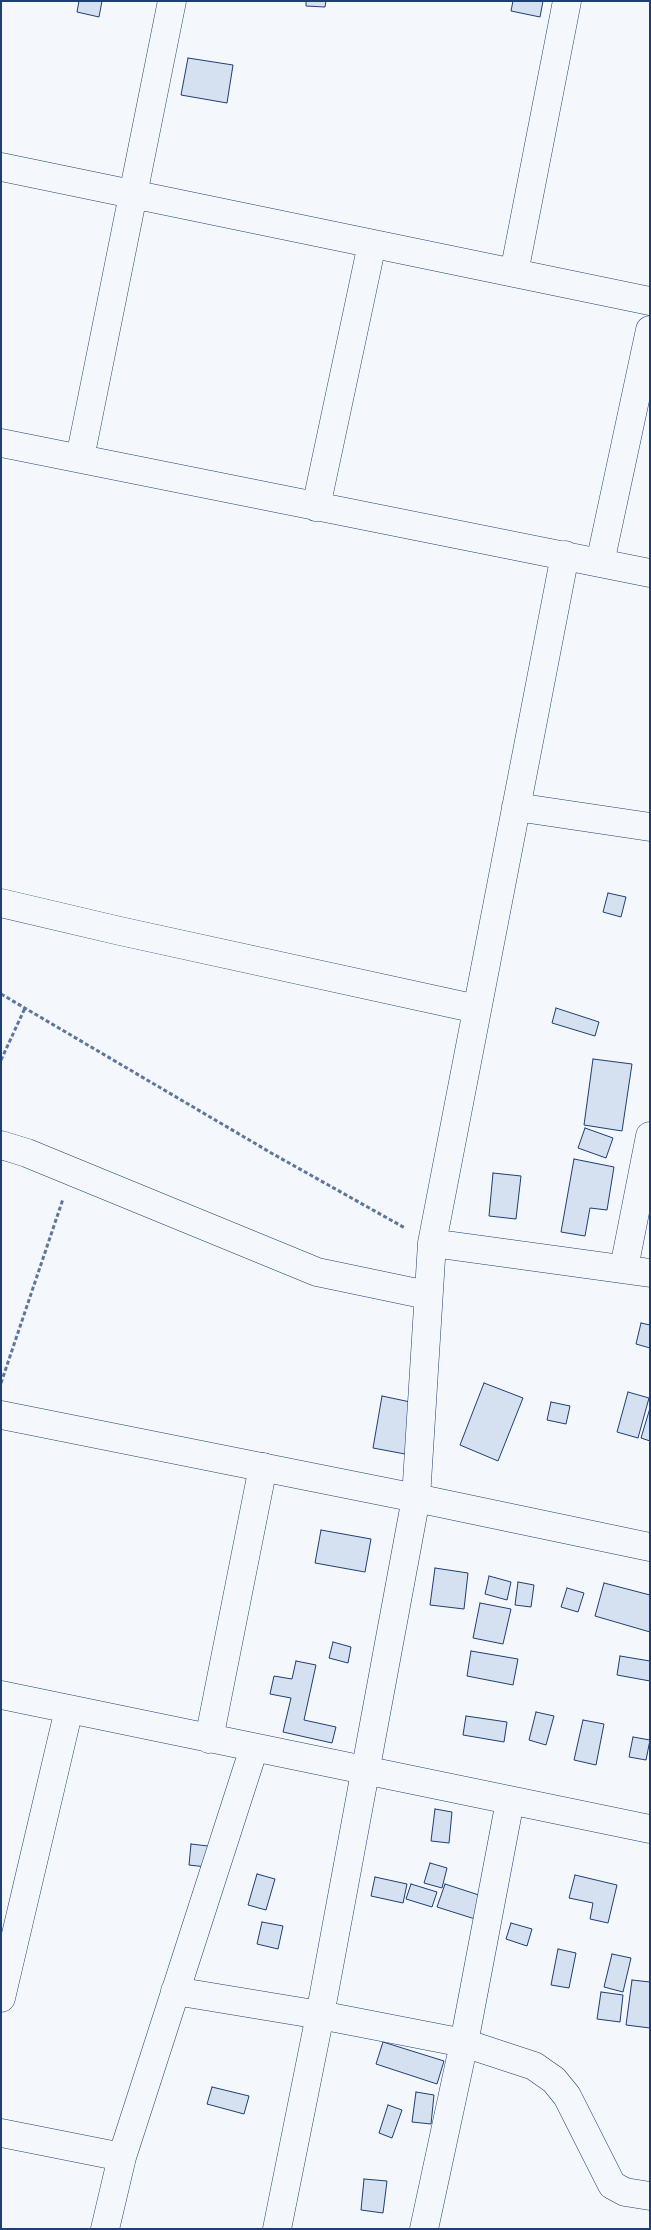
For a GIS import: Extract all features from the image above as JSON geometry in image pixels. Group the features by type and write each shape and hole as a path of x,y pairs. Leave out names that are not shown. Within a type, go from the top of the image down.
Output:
{"street":[{"path":"80,458 172,1"},
{"path":"514,274 567,1"},
{"path":"1,168 650,301"},
{"path":"316,507 372,244"},
{"path":"600,563 650,330"},
{"path":"1,442 650,573"},
{"path":"277,2229 320,2015 416,1498 427,1295 432,1243 564,556"},
{"path":"516,807 650,827"},
{"path":"1,903 120,932 477,1009"},
{"path":"624,1268 650,1136"},
{"path":"1,1145 27,1153 317,1272 427,1295"},
{"path":"432,1243 650,1273"},
{"path":"1,1415 650,1547"},
{"path":"209,1739 263,1467"},
{"path":"1,1695 650,1829"},
{"path":"1,1998 69,1709"},
{"path":"105,2229 122,2157 254,1748"},
{"path":"424,2229 464,2043 510,1801"},
{"path":"175,1991 320,2015 464,2043 534,2066 554,2080 567,2096 603,2171 612,2185 625,2192 650,2196"},
{"path":"1,2133 122,2157"}],"path":[{"path":"1,994 274,1154 432,1243"},
{"path":"1,1060 25,1008"},
{"path":"1,1383 72,1173"}],"building":[{"path":"79,1 102,1 99,17 77,12"},
{"path":"306,1 326,1 325,7 306,6"},
{"path":"513,1 543,1 540,17 511,11"},
{"path":"188,58 233,65 227,103 181,95"},
{"path":"608,893 626,897 621,917 603,912"},
{"path":"556,1008 599,1022 595,1036 552,1023"},
{"path":"593,1059 632,1064 622,1131 584,1125"},
{"path":"585,1128 613,1138 606,1158 578,1148"},
{"path":"574,1159 614,1167 607,1210 590,1208 585,1236 561,1232"},
{"path":"493,1173 521,1176 516,1219 489,1216"},
{"path":"641,1323 650,1325 650,1348 636,1344"},
{"path":"484,1383 523,1398 498,1461 460,1445"},
{"path":"628,1392 649,1398 638,1438 617,1432"},
{"path":"382,1396 415,1403 405,1454 373,1448"},
{"path":"551,1402 570,1406 566,1424 547,1420"},
{"path":"650,1408 650,1441 641,1438"},
{"path":"321,1530 371,1539 365,1572 315,1563"},
{"path":"435,1568 468,1573 464,1609 430,1605"},
{"path":"489,1576 511,1582 507,1600 485,1594"},
{"path":"518,1582 534,1585 531,1607 515,1605"},
{"path":"604,1583 650,1595 650,1632 595,1616"},
{"path":"567,1588 584,1593 578,1612 561,1607"},
{"path":"480,1603 511,1609 503,1644 473,1638"},
{"path":"333,1642 351,1647 348,1663 329,1658"},
{"path":"471,1651 518,1659 513,1685 467,1676"},
{"path":"620,1656 650,1661 650,1681 617,1675"},
{"path":"296,1661 316,1665 304,1720 336,1727 332,1743 283,1732 291,1698 270,1694 274,1676 292,1679"},
{"path":"536,1712 554,1716 546,1745 529,1740"},
{"path":"466,1716 507,1722 504,1742 463,1735"},
{"path":"583,1720 604,1724 596,1765 574,1760"},
{"path":"633,1737 650,1740 646,1760 629,1757"},
{"path":"435,1809 452,1812 449,1843 431,1841"},
{"path":"191,1844 208,1846 206,1867 189,1865"},
{"path":"430,1863 447,1868 442,1888 424,1883"},
{"path":"257,1874 275,1879 266,1910 248,1905"},
{"path":"575,1875 617,1885 608,1923 590,1919 593,1903 569,1898"},
{"path":"375,1877 407,1884 403,1903 371,1896"},
{"path":"411,1884 437,1892 432,1907 406,1899"},
{"path":"445,1884 482,1896 475,1919 437,1907"},
{"path":"262,1922 283,1926 278,1949 257,1944"},
{"path":"511,1923 532,1929 527,1946 506,1939"},
{"path":"558,1949 576,1953 569,1988 551,1985"},
{"path":"612,1954 631,1958 623,1992 604,1987"},
{"path":"632,1980 650,1982 650,2028 626,2025"},
{"path":"601,1992 623,1995 620,2022 597,2019"},
{"path":"383,2042 444,2061 437,2084 376,2064"},
{"path":"212,2087 249,2096 244,2114 207,2104"},
{"path":"416,2092 434,2095 431,2124 412,2122"},
{"path":"388,2105 402,2110 392,2138 379,2133"},
{"path":"364,2179 387,2181 383,2213 361,2210"}]}
